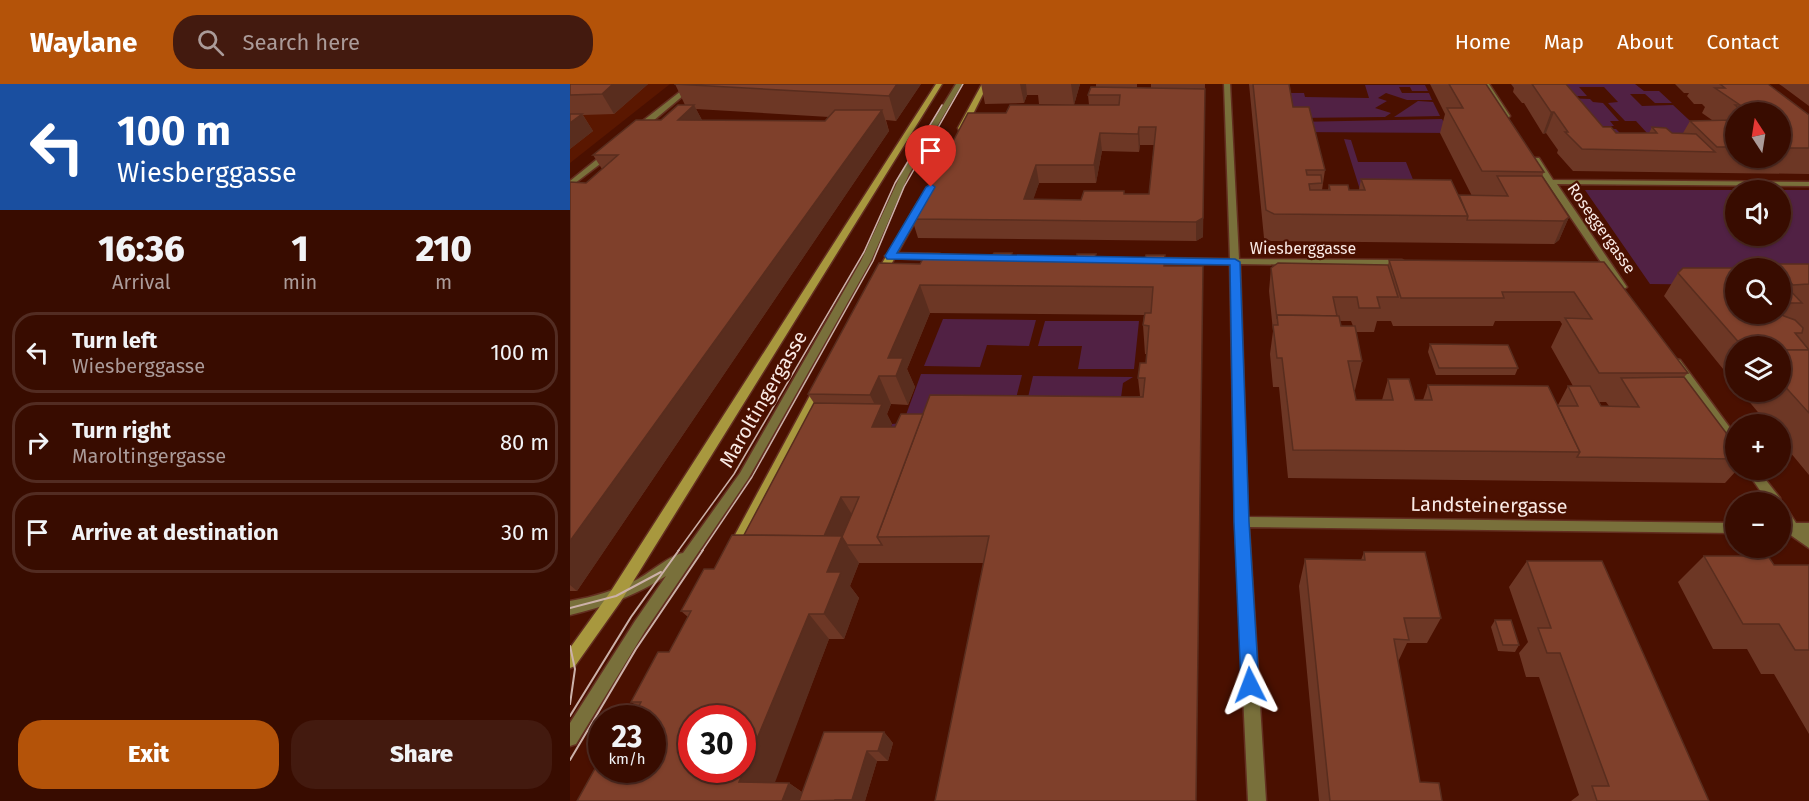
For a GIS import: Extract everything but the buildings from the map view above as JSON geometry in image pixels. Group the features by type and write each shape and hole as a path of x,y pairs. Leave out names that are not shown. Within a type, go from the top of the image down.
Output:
{"main road":[{"name":"Maroltingergasse","path":"570,661 616,596 778,335 939,84"},
{"path":"956,138 985,84"},
{"path":"874,287 925,197"},
{"path":"729,560 824,380"}],"street":[{"path":"629,137 694,84"},
{"name":"Maroltingergasse","path":"570,738 690,552 744,476 866,261 905,174 958,84"},
{"path":"1227,84 1235,262 1242,522 1257,801"},
{"path":"1486,84 1511,123"},
{"path":"570,185 612,150"},
{"name":"Roseggergasse","path":"1531,152 1627,294"},
{"path":"1550,182 1809,184"},
{"path":"890,256 951,257"},
{"name":"Wiesberggasse","path":"1140,260 1415,263"},
{"path":"1594,265 1606,265"},
{"path":"1668,351 1725,431"},
{"name":"Landsteinergasse","path":"1242,522 1725,528"},
{"path":"1791,529 1809,529"},
{"path":"1791,531 1809,542"},
{"path":"570,608 616,596 658,575 690,552"}],"shaded area":[{"path":"570,84 670,84 570,163"},
{"path":"1549,84 1635,84 1644,91 1659,91 1672,103 1655,103 1645,94 1630,94 1642,106 1673,105 1717,146 1677,146 1590,128 1616,129 1621,134 1647,133 1636,121 1625,121 1608,103 1618,102 1604,87 1579,87 1587,96 1563,96"},
{"path":"1365,85 1425,85 1428,91 1412,91 1410,87 1399,87 1402,93 1429,93 1432,100 1407,100 1386,93 1378,98 1387,101 1375,108 1391,113 1385,117 1294,118 1290,93 1304,93 1305,97 1369,98"},
{"path":"1565,98 1590,99 1593,102 1603,103 1619,121 1610,121 1614,126 1588,126"},
{"path":"1418,101 1433,102 1440,116 1394,117"},
{"path":"1442,119 1450,133 1298,132 1296,122"},
{"path":"1344,139 1351,140 1358,162 1406,162 1420,197 1362,196"},
{"path":"1585,190 1725,190 1725,246 1791,246 1791,190 1809,190 1809,286 1791,275 1791,258 1725,258 1725,285 1650,284"},
{"path":"943,319 1036,320 1029,346 987,345 980,367 924,366"},
{"path":"1045,321 1139,321 1134,369 1078,369 1082,346 1038,346"},
{"path":"921,374 1022,375 1013,410 882,447 892,424 903,423"},
{"path":"1033,376 1133,377 1123,383 1119,412 1025,410"}],"tram line":[{"path":"702,551 752,477 873,261 904,187 963,84"},
{"path":"678,551 734,474 864,252 895,183 942,105"},
{"path":"570,716 631,617 679,550"},
{"path":"570,760 636,649 703,550"},
{"path":"570,608 616,596 661,572"},
{"path":"570,646 575,669 570,704"}],"route":[{"path":"931,187 890,256 1235,262 1242,522 1250,685"}]}
